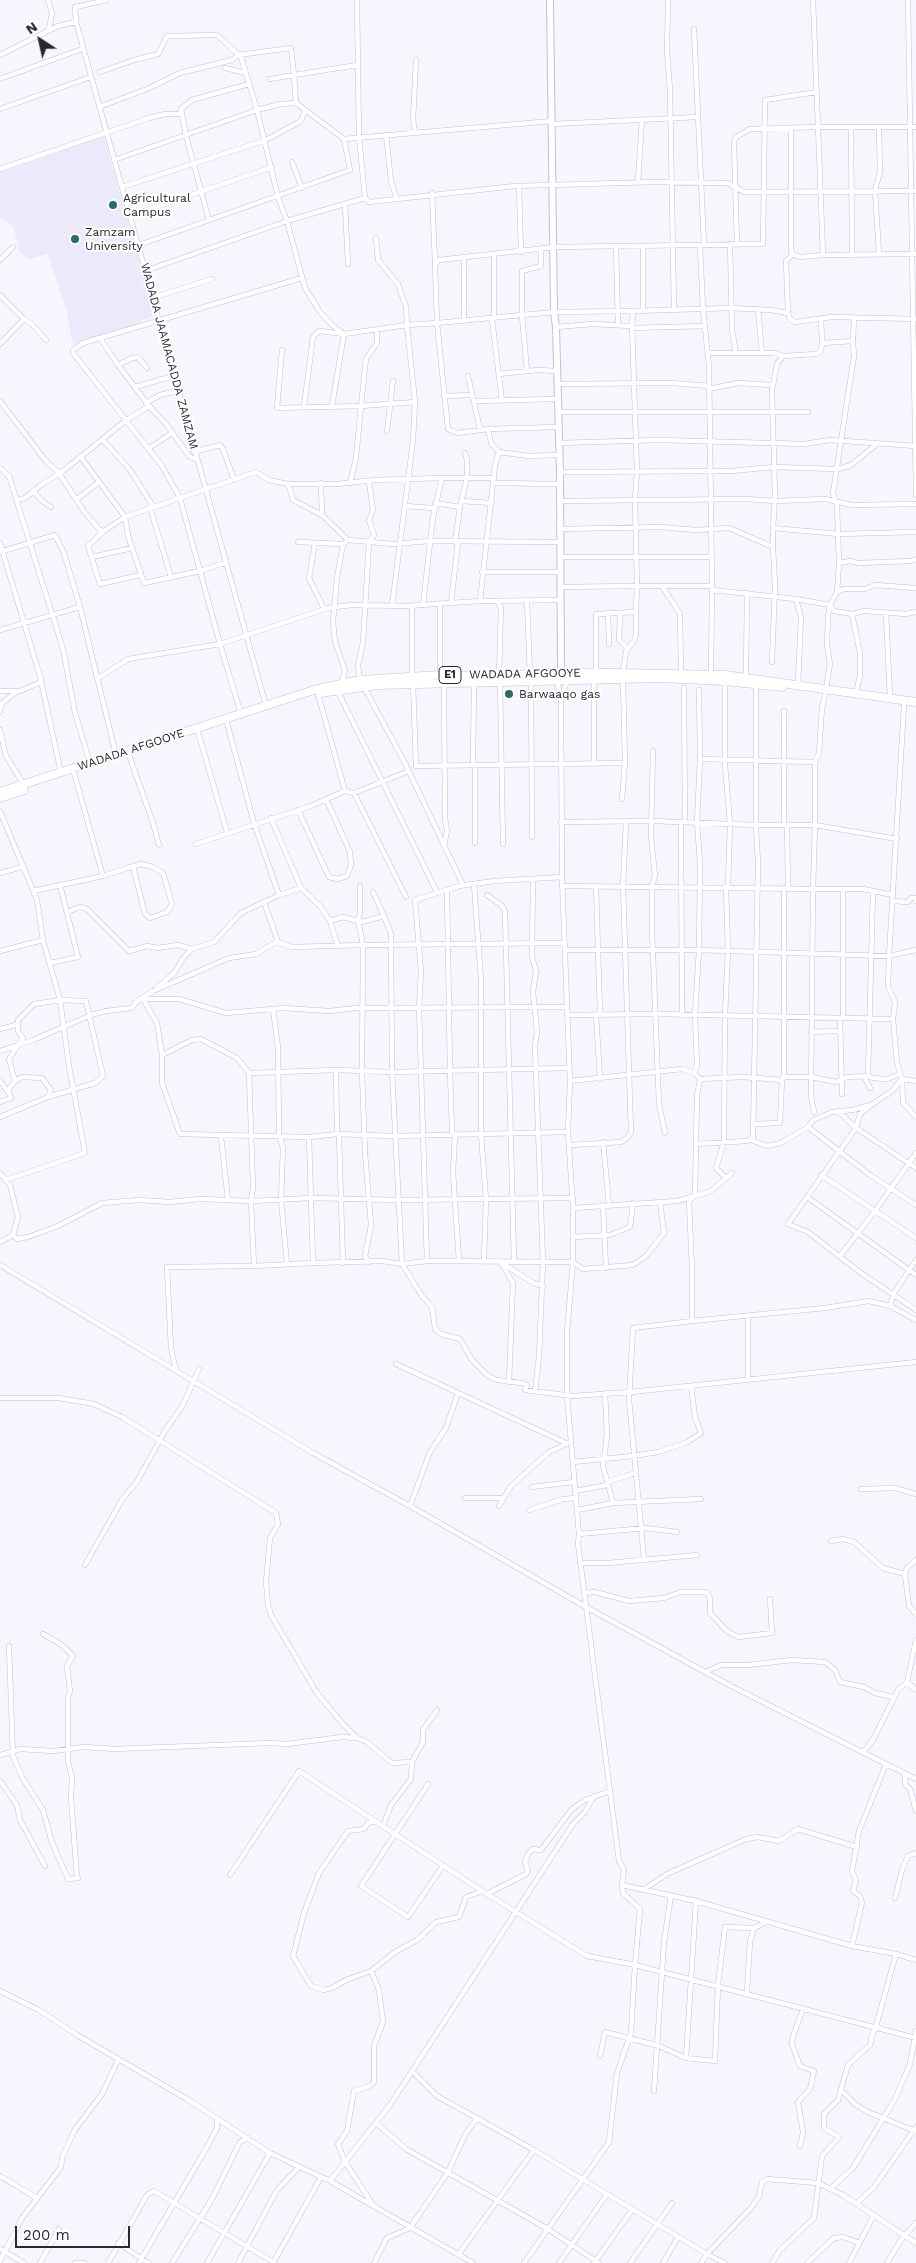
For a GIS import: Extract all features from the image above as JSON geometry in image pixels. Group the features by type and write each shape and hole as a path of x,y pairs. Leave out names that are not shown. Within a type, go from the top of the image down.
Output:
{"highway":[{"name":"WADADA AFGOOYE","path":"0,792 342,683 474,682 530,678 561,672 595,676 681,673 710,674 798,684 826,691 916,707"},
{"name":"WADADA AFGOOYE","path":"413,681 440,675 500,679"},
{"name":"WADADA AFGOOYE","path":"530,678 568,682 595,676"},
{"name":"WADADA AFGOOYE","path":"623,676 725,681 856,693 916,702"},
{"name":"WADADA AFGOOYE","path":"0,798 198,732 318,694 362,683"}],"street":[{"path":"48,0 52,13 49,30"},
{"name":"WADADA JAAMACADDA ZAMZAM","path":"107,0 75,7 82,49 139,245 157,321 266,706"},
{"path":"357,0 359,138 365,198 369,202 396,197 519,186 638,182 728,183 744,192 916,191"},
{"path":"524,2263 609,2142 617,2073 631,2033 640,1910 624,1893 622,1886 624,1870 619,1861 580,1563 573,1462 569,1443 567,1332 573,1262 573,1198 568,1132 570,1081 562,886 561,697 556,682 561,672 560,472 554,312 554,184 550,0"},
{"path":"668,0 667,51 671,118 674,310"},
{"path":"813,0 822,191 823,255"},
{"path":"908,0 910,191 915,254 916,495"},
{"path":"0,55 49,30 76,22"},
{"path":"694,29 703,309 708,353 712,499 710,674"},
{"path":"100,72 158,54 162,42 170,36 217,35 238,55 246,73 266,140 278,196 287,221 302,278 310,298 320,312 344,334"},
{"path":"99,107 180,74 232,60 238,55 291,48 296,104"},
{"path":"0,79 82,49"},
{"path":"415,133 413,119 416,60"},
{"path":"270,79 357,65"},
{"path":"225,68 246,73"},
{"path":"0,109 91,77"},
{"path":"209,220 186,136 182,114 184,104 249,84"},
{"path":"435,263 438,260 554,248 672,247 764,243 765,100 817,92"},
{"path":"114,160 257,110 280,104 296,104 344,139 553,122 698,117"},
{"path":"910,105 916,104"},
{"path":"122,187 266,140 301,121 305,111"},
{"path":"0,169 106,131 165,114 182,114"},
{"path":"638,182 642,120"},
{"path":"737,244 734,142 741,133 765,129 916,126"},
{"path":"851,127 852,254"},
{"path":"879,127 880,172 875,190 879,254"},
{"path":"791,128 792,192 790,244 792,254 786,262 788,313 790,319 795,322 821,318 914,319"},
{"path":"386,135 391,182 396,197"},
{"path":"344,139 350,170"},
{"path":"292,162 302,188"},
{"path":"139,245 361,166"},
{"path":"130,216 272,167"},
{"path":"519,186 521,252"},
{"path":"432,194 437,323 444,396 450,431 457,433 480,429 558,427"},
{"path":"145,271 287,221 365,198"},
{"path":"346,204 348,264"},
{"path":"376,238 378,260 398,284 406,308 415,402 413,441 392,606"},
{"path":"730,244 732,330 736,353"},
{"path":"616,246 618,325"},
{"path":"642,246 644,272 643,311"},
{"path":"0,260 14,247"},
{"path":"527,371 522,316 522,271 541,266 541,249"},
{"path":"792,254 800,257 852,254 915,254"},
{"path":"494,255 493,318 502,400"},
{"path":"464,258 464,321"},
{"path":"241,714 180,498 173,483 73,354 73,350 78,346 100,338 302,278"},
{"path":"152,298 212,279"},
{"path":"0,296 24,319 32,324 46,340"},
{"path":"304,406 313,337 319,331 344,334 407,325 554,312 731,308 788,313"},
{"path":"758,309 762,353"},
{"path":"622,799 625,764 623,676 628,648 636,635 638,557 635,499 637,471 632,311"},
{"path":"708,353 762,353 783,356 819,353 822,343 821,318"},
{"path":"814,1112 811,1077 811,1016 814,954 815,762 819,754 822,708 830,664 827,629 830,605 837,592 839,563 833,493 854,356 854,318"},
{"path":"0,344 24,319"},
{"path":"556,327 618,325 632,327 705,326"},
{"path":"350,483 356,458 366,359 377,343 377,330"},
{"path":"332,406 344,334"},
{"path":"100,338 147,405 189,456 197,460"},
{"path":"822,343 853,341"},
{"path":"282,350 276,408 361,406 415,402"},
{"path":"772,662 775,501 772,385 777,364 783,356"},
{"path":"118,365 138,357 147,368"},
{"path":"499,374 527,371 557,371"},
{"path":"135,387 173,376"},
{"path":"468,376 480,429"},
{"path":"386,432 393,381"},
{"path":"557,384 634,383 709,388 738,383 772,385"},
{"path":"17,500 25,498 59,474 147,405 177,391"},
{"path":"444,396 472,395"},
{"path":"474,402 558,399"},
{"path":"0,401 45,460 59,474 85,513 104,531"},
{"path":"558,412 772,414 808,412"},
{"path":"488,429 491,443 499,452 529,456 559,454"},
{"path":"148,449 172,433"},
{"path":"103,440 130,470 152,507 171,577"},
{"path":"559,443 635,441 804,444 840,440 915,446"},
{"path":"560,472 711,470 774,467 838,468 851,465 877,444"},
{"path":"194,452 220,445 234,480"},
{"path":"480,601 482,572 499,452"},
{"path":"451,603 456,542 466,477 467,460 465,453"},
{"path":"80,456 125,517 140,575 146,584 200,571 225,562"},
{"path":"0,468 9,476 63,649 75,713 90,763"},
{"path":"140,575 100,584 89,544 125,517 259,472 269,480 288,484 466,477 494,481 560,484"},
{"path":"423,605 434,508 442,478"},
{"path":"77,499 99,482"},
{"path":"369,482 373,510 369,520 374,535 370,543 364,606 363,642 358,666 362,683 409,772 463,885"},
{"path":"321,483 322,515"},
{"path":"288,484 293,500 322,515 348,540 370,543 430,541 486,543 560,542"},
{"path":"33,491 51,507"},
{"path":"560,501 635,499 835,500 852,505 916,504"},
{"path":"435,502 461,504 492,502"},
{"path":"405,506 434,508"},
{"path":"560,529 637,528 696,530 729,528 773,547"},
{"path":"773,528 836,534 916,532"},
{"path":"2,552 55,536 64,553 80,607 116,754"},
{"path":"298,542 343,544 348,540"},
{"path":"0,543 41,682 61,773"},
{"path":"314,543 309,578 324,609"},
{"path":"342,683 345,670 336,642 335,607 343,544"},
{"path":"92,557 132,548"},
{"path":"560,557 711,557"},
{"path":"839,563 850,561 858,563 911,561 916,559"},
{"path":"482,572 560,572"},
{"path":"837,592 844,589 865,589 875,585 916,588"},
{"path":"662,586 680,614 681,673"},
{"path":"560,587 662,586 712,588 830,605 834,611 852,614 864,612 906,614 916,612"},
{"path":"746,677 747,593"},
{"path":"796,599 801,617 798,684"},
{"path":"97,679 128,659 220,644 335,607 560,600"},
{"path":"527,601 532,764 532,838"},
{"path":"498,602 501,608 502,844"},
{"path":"440,604 440,675"},
{"path":"412,606 416,766 625,764"},
{"path":"0,630 80,607"},
{"path":"594,764 596,614 636,612"},
{"path":"608,613 609,644"},
{"path":"620,613 619,639 628,648"},
{"path":"886,613 890,698"},
{"path":"852,614 860,653 860,676 856,693"},
{"path":"561,672 568,682 561,697"},
{"path":"725,681 725,761 730,824 727,887 728,951 725,1014 724,1142 716,1168 726,1178"},
{"path":"0,712 2,703 15,692 41,682"},
{"path":"474,682 475,843"},
{"path":"444,683 444,765 447,831 444,846"},
{"path":"751,1140 755,1077 754,1016 758,863 756,826 756,684"},
{"path":"682,1015 684,688"},
{"path":"337,690 437,892"},
{"path":"694,1073 697,1066 695,1015 700,886 697,822 700,759 699,690"},
{"path":"0,691 15,692"},
{"path":"318,694 345,791"},
{"path":"904,705 893,902 888,956 888,986 895,1002 893,1018 902,1080 903,1103 916,1117"},
{"path":"753,1124 780,1122 783,1079 786,888 783,761 784,711"},
{"path":"227,724 254,823 279,895"},
{"path":"0,730 6,756 24,785"},
{"path":"198,732 227,832"},
{"path":"654,751 651,836 655,876 652,886 659,1104 665,1133"},
{"path":"129,755 154,823 159,846"},
{"path":"700,759 815,762"},
{"path":"196,844 254,823 298,810 345,791 354,792 409,772"},
{"path":"74,773 103,876"},
{"path":"354,792 406,897"},
{"path":"298,810 329,877 337,879 347,876 351,865 350,852 326,800"},
{"path":"0,812 37,900 43,940 60,1000 85,1153 6,1180"},
{"path":"271,818 301,888 320,906 330,920 338,946"},
{"path":"561,822 653,821 756,826 815,825 897,839"},
{"path":"570,1145 621,1142 631,1132 623,886 626,822"},
{"path":"32,891 103,876 133,866 147,865 163,873 172,904 168,912 150,918 145,914 133,866"},
{"path":"0,873 22,867"},
{"path":"427,1261 423,1071 419,1008 420,944 415,900 463,885 562,877"},
{"path":"533,879 532,957 536,971 533,992 538,1069 543,1262 535,1391"},
{"path":"474,884 481,980 481,1134 486,1199 484,1261"},
{"path":"50,963 78,957 60,886"},
{"path":"360,886 360,913 358,920 363,945 362,1072 366,1136 365,1153 371,1225 365,1256 369,1262"},
{"path":"562,886 844,889 893,896"},
{"path":"596,886 600,1079"},
{"path":"0,1056 0,1051 91,1015 132,1008 136,1002 144,999 175,972 183,958 192,949 214,942 241,913 279,895 301,888"},
{"path":"842,1094 840,1034 842,1018 844,889"},
{"path":"447,890 450,1071 452,1131 455,1134 453,1172 460,1261"},
{"path":"373,892 391,934 394,1136 402,1264 422,1296 432,1307 433,1325 437,1332 460,1339 472,1360 488,1375 509,1382 522,1383 526,1385 525,1390 567,1396 631,1392 916,1362"},
{"path":"870,1088 866,1076 870,1019 870,954 873,892"},
{"path":"487,895 504,908 514,1262"},
{"path":"893,902 908,902 911,898 916,898 916,901"},
{"path":"264,902 278,942"},
{"path":"67,912 80,907 86,909 129,951 147,946 158,948 178,945 192,949"},
{"path":"330,920 343,917 366,921 384,916"},
{"path":"0,951 43,940"},
{"path":"153,992 229,958 256,954 278,942 292,947 564,943"},
{"path":"565,950 654,951 682,949 888,956 916,950"},
{"path":"144,999 179,999 226,1013 273,1009 321,1009 330,1011 363,1008 567,1007"},
{"path":"144,999 157,1023 162,1055 162,1082 180,1134 221,1137 279,1135 309,1137 568,1132"},
{"path":"0,1117 48,1097 95,1082 103,1076 90,1022 91,1015 86,1001 60,1000 34,1004 18,1020 16,1025"},
{"path":"273,1009 278,1047 279,1135 283,1148 281,1200 287,1264"},
{"path":"567,1015 725,1014 870,1019 893,1018"},
{"path":"0,1029 16,1025"},
{"path":"14,1081 9,1059 23,1038 16,1025"},
{"path":"811,1032 823,1030 837,1031 840,1034"},
{"path":"162,1055 192,1040 201,1040 237,1058 250,1073 251,1202 254,1266"},
{"path":"250,1073 336,1070 392,1072 569,1068"},
{"path":"336,1070 343,1263"},
{"path":"570,1081 682,1070 694,1073 700,1079 811,1077 836,1082 841,1079 866,1076 887,1078 900,1074"},
{"path":"10,1098 8,1090 14,1081 22,1077 42,1078 51,1090 48,1097"},
{"path":"692,1321 689,1201 695,1196 697,1095 700,1079"},
{"path":"902,1080 916,1081"},
{"path":"902,1080 892,1091 860,1114 856,1128 788,1224 808,1232 861,1273 894,1293 916,1310"},
{"path":"0,1081 10,1098"},
{"path":"0,1102 10,1098"},
{"path":"697,1144 751,1140 767,1146 781,1143 808,1127 814,1120 838,1111 871,1105"},
{"path":"838,1111 856,1128 916,1168"},
{"path":"808,1127 840,1152 916,1205"},
{"path":"221,1137 228,1200"},
{"path":"309,1137 314,1263"},
{"path":"603,1142 609,1204"},
{"path":"840,1256 875,1212 916,1153"},
{"path":"0,1173 12,1191 18,1217 13,1235 0,1242"},
{"path":"573,1208 603,1204 660,1202 695,1196 711,1191 732,1173"},
{"path":"821,1175 916,1238"},
{"path":"807,1197 916,1275"},
{"path":"13,1235 17,1239 28,1237 58,1226 102,1203 140,1200 170,1202 200,1199 251,1202 312,1198 341,1200 573,1198"},
{"path":"176,1370 169,1322 167,1267 369,1262 402,1264 427,1261 573,1262 583,1269 633,1265 646,1256 650,1248 664,1233 660,1202"},
{"path":"573,1237 603,1236 630,1228 633,1203"},
{"path":"603,1204 606,1268"},
{"path":"890,1306 894,1293 916,1260"},
{"path":"501,1262 533,1283 543,1286"},
{"path":"501,1262 513,1283 509,1382"},
{"path":"0,1265 313,1453 586,1607 705,1672 916,1779"},
{"path":"644,1559 633,1456 631,1392 634,1328 869,1301 890,1306 916,1320"},
{"path":"748,1316 748,1380"},
{"path":"396,1364 569,1443"},
{"path":"85,1565 123,1498 136,1483 183,1405 200,1369"},
{"path":"573,1462 633,1456 676,1447 701,1433 695,1417 691,1386"},
{"path":"410,1506 430,1452 446,1428 458,1393"},
{"path":"605,1393 607,1435 604,1458 607,1483 613,1503"},
{"path":"0,1398 59,1398 94,1404 122,1417 276,1513 278,1524 270,1538 266,1582 268,1605 271,1614 317,1693 328,1708 356,1738"},
{"path":"499,1506 507,1490 548,1452 569,1443"},
{"path":"575,1491 607,1483 635,1473"},
{"path":"532,1487 574,1482"},
{"path":"861,1489 895,1488 916,1494"},
{"path":"465,1498 503,1498"},
{"path":"529,1510 563,1499 575,1498"},
{"path":"577,1510 613,1503 701,1498"},
{"path":"579,1534 640,1528 677,1532"},
{"path":"831,1541 843,1539 854,1542 883,1568 905,1574"},
{"path":"580,1563 608,1563 697,1555"},
{"path":"916,1560 907,1568 905,1574 909,1606 916,1614"},
{"path":"584,1593 596,1592 629,1601 664,1598 681,1592 707,1592 710,1600 710,1613 727,1631 738,1637 772,1633 770,1599"},
{"path":"9,1646 12,1752 24,1780 43,1810 52,1844 64,1872 68,1879 78,1878 71,1805 72,1778 68,1749 68,1698 70,1691 67,1666 74,1656 62,1645 44,1634"},
{"path":"864,1751 873,1740 894,1697 907,1682 916,1640"},
{"path":"705,1672 721,1665 748,1665 792,1660 825,1662 835,1670 840,1682 864,1687 875,1693 894,1697"},
{"path":"907,1682 916,1690"},
{"path":"383,1826 390,1805 411,1779 412,1762 422,1742 423,1730 437,1710"},
{"path":"0,1755 20,1749 53,1751 270,1742 287,1744 342,1737 356,1738 367,1742 392,1762 412,1762"},
{"path":"852,1946 862,1902 860,1896 853,1891 856,1880 852,1871 858,1847 859,1831 886,1764"},
{"path":"230,1875 299,1771 383,1826 395,1836 411,1843 480,1892 516,1911 587,1956 663,1971 804,2009 877,2026 915,2038"},
{"path":"905,1773 905,1784 910,1789 916,1811"},
{"path":"0,1781 16,1805 24,1830 45,1866"},
{"path":"428,1784 361,1886 408,1917 443,1866"},
{"path":"487,1894 526,1874 528,1871 525,1862 528,1854 533,1849 541,1850 572,1808 594,1796 610,1791"},
{"path":"330,2181 376,2122 412,2071 573,1824 585,1812 594,1796"},
{"path":"375,1821 368,1823 364,1829 348,1832 325,1863 304,1913 293,1954 311,1986 323,1990 332,1988 346,1980 371,1971 395,1952 417,1940 434,1923 461,1916 466,1897 480,1892"},
{"path":"644,1890 667,1874 746,1839 758,1837 779,1841 798,1828 858,1847"},
{"path":"895,1898 908,1856 916,1853"},
{"path":"622,1886 696,1900 852,1946 896,1954 916,1960"},
{"path":"654,2091 659,2046 664,1942 671,1895"},
{"path":"686,2058 690,2021 690,1978 696,1900"},
{"path":"600,2056 605,2032 628,2040 659,2046 686,2058 715,2061 718,1985 725,1927 754,1928 767,1922"},
{"path":"747,1993 750,1941 754,1928"},
{"path":"772,2263 780,2250 814,2218 822,2156 839,2138 824,2128 824,2114 834,2106 848,2065 870,2045 873,2032 877,2026 896,1954"},
{"path":"371,1971 380,1990 384,2022 374,2046 373,2085 354,2091 347,2131 338,2144 346,2162 373,2206"},
{"path":"0,1991 39,2010 270,2153 330,2181 473,2263"},
{"path":"800,2146 803,2132 798,2102 810,2089 814,2072 800,2066 792,2044 793,2036 804,2009"},
{"path":"830,2189 853,2168 882,2117 895,2099 910,2064 916,2032"},
{"path":"0,2261 22,2218 61,2167 62,2158 74,2131 102,2094 118,2060"},
{"path":"412,2071 437,2096 481,2119 724,2263"},
{"path":"841,2090 856,2105 916,2130 874,2187 856,2204"},
{"path":"140,2261 217,2128 217,2119"},
{"path":"374,2263 387,2238 410,2228 448,2172 465,2135 475,2121 481,2119"},
{"path":"376,2122 406,2149 548,2230 596,2262 632,2210"},
{"path":"217,2128 225,2124"},
{"path":"172,2263 198,2218 212,2199 240,2142 248,2138"},
{"path":"458,2255 534,2150"},
{"path":"207,2263 270,2153"},
{"path":"238,2263 277,2190 299,2167"},
{"path":"0,2176 36,2198"},
{"path":"108,2263 150,2191 158,2192 174,2204 224,2232 273,2263 321,2177"},
{"path":"701,2263 707,2254 751,2208 759,2196 762,2182 767,2178 818,2184 830,2189 916,2243"},
{"path":"560,2263 607,2194"},
{"path":"630,2263 672,2203"},
{"path":"849,2263 874,2215"},
{"path":"887,2263 916,2223"},
{"path":"40,2263 59,2230"},
{"path":"663,2263 678,2237"},
{"path":"807,2263 834,2238 843,2237 859,2243"},
{"path":"118,2243 140,2261 148,2263"},
{"path":"0,2249 24,2263"},
{"path":"75,2263 84,2263"}],"shaded area":[{"name":"Zamzam University","path":"103,133 154,315 116,334 73,344 67,313 48,254 29,259 20,252 13,226 0,217 0,172"}],"place":[{"name":"Agricultural Campus","path":"113,205"},
{"name":"Zamzam University","path":"75,239"},
{"name":"Barwaaqo gas","path":"509,694"}]}
